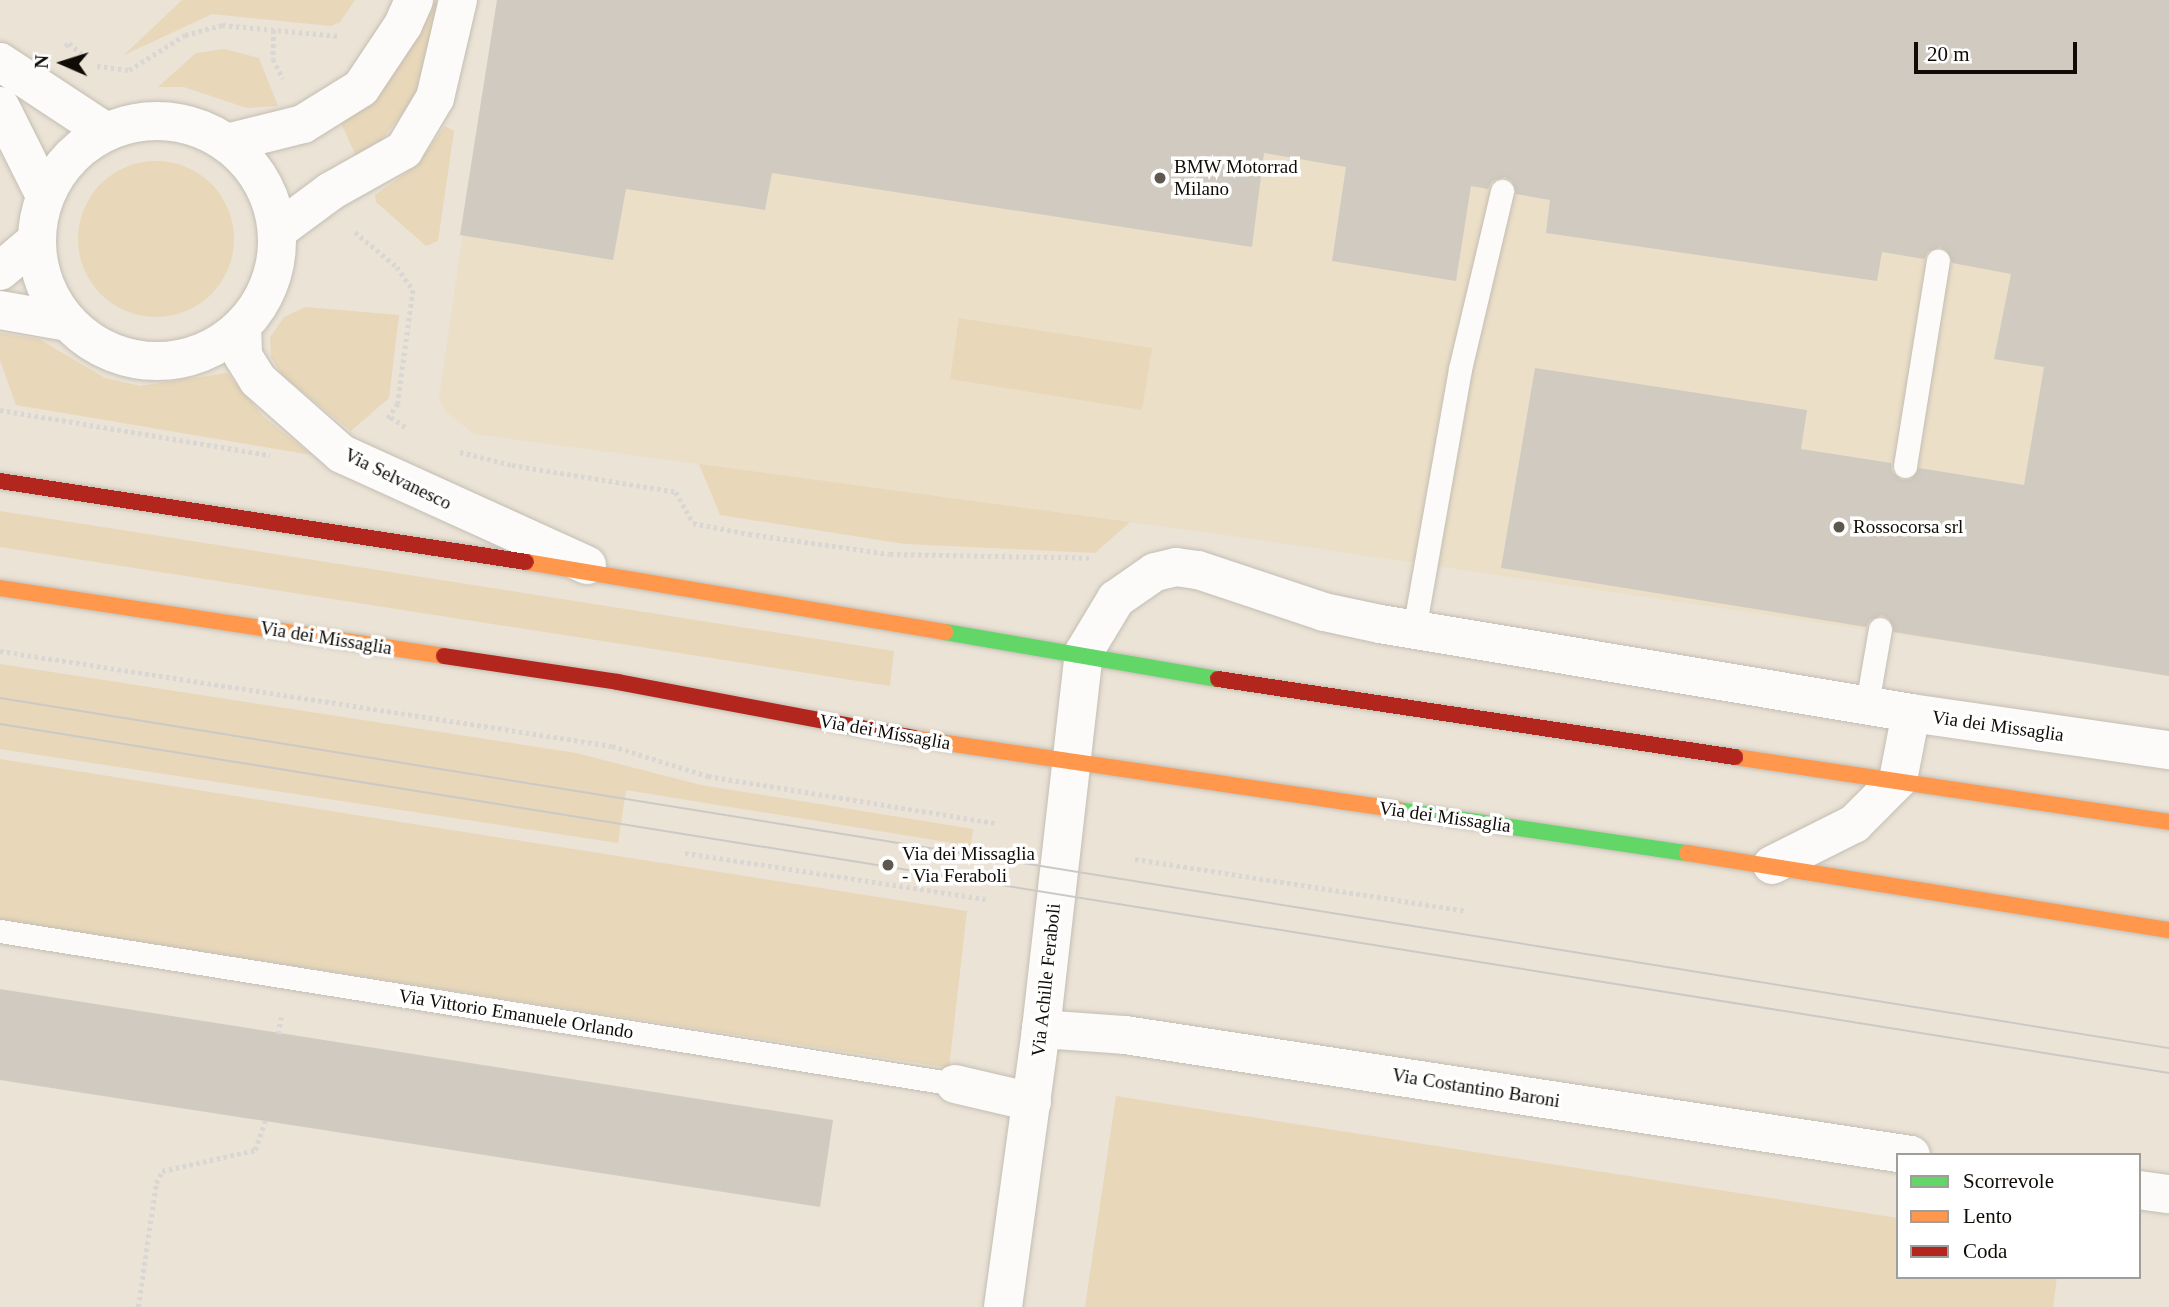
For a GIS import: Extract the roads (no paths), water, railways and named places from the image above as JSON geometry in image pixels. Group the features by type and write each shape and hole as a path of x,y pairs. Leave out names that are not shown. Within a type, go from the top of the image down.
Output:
{"main road":[{"path":"0,481 608,574 1084,652 1193,675 1898,779 2169,822"},
{"name":"Via dei Missaglia","path":"0,588 618,682 923,740 1070,759 1772,865 2169,930"}],"street":[{"path":"227,143 303,124 361,88 403,25 414,0"},
{"path":"277,231 331,191 404,150 435,99 458,0"},
{"path":"0,62 106,132"},
{"path":"0,106 46,196"},
{"path":"164,120 200,128 227,143 248,162 265,188 277,231 268,289 242,326 205,352 154,362 103,350 68,322 44,284 37,240 46,196 69,159 106,132 134,123 164,120"},
{"path":"0,271 37,240"},
{"path":"0,310 68,322"},
{"name":"Via Selvanesco","path":"242,326 243,356 258,380 342,454 608,574"},
{"name":"Via dei Missaglia","path":"1084,652 1116,599 1155,572 1176,567 1198,569 1324,612 1414,630 1911,713 2169,750"},
{"name":"Via Achille Feraboli","path":"1003,1307 1032,1102 1084,652"},
{"path":"1772,865 1854,824 1898,779 1911,713"},
{"name":"Via Costantino Baroni","path":"1041,1029 1125,1035 1898,1153"},
{"name":"Via Vittorio Emanuele Orlando","path":"955,1084 1032,1102"},
{"path":"2141,1190 2169,1194"}],"lane":[{"path":"1414,630 1460,369 1502,191"},
{"path":"1905,466 1938,261"},
{"path":"1867,704 1880,629"},
{"name":"Via Vittorio Emanuele Orlando","path":"0,931 955,1084"}],"tram line":[{"path":"0,698 2169,1048"},
{"path":"0,724 2169,1073"}],"place":[{"name":"BMW Motorrad Milano","path":"1160,178"},
{"name":"Rossocorsa srl","path":"1839,527"},
{"name":"Via dei Missaglia - Via Feraboli","path":"888,865"}]}
